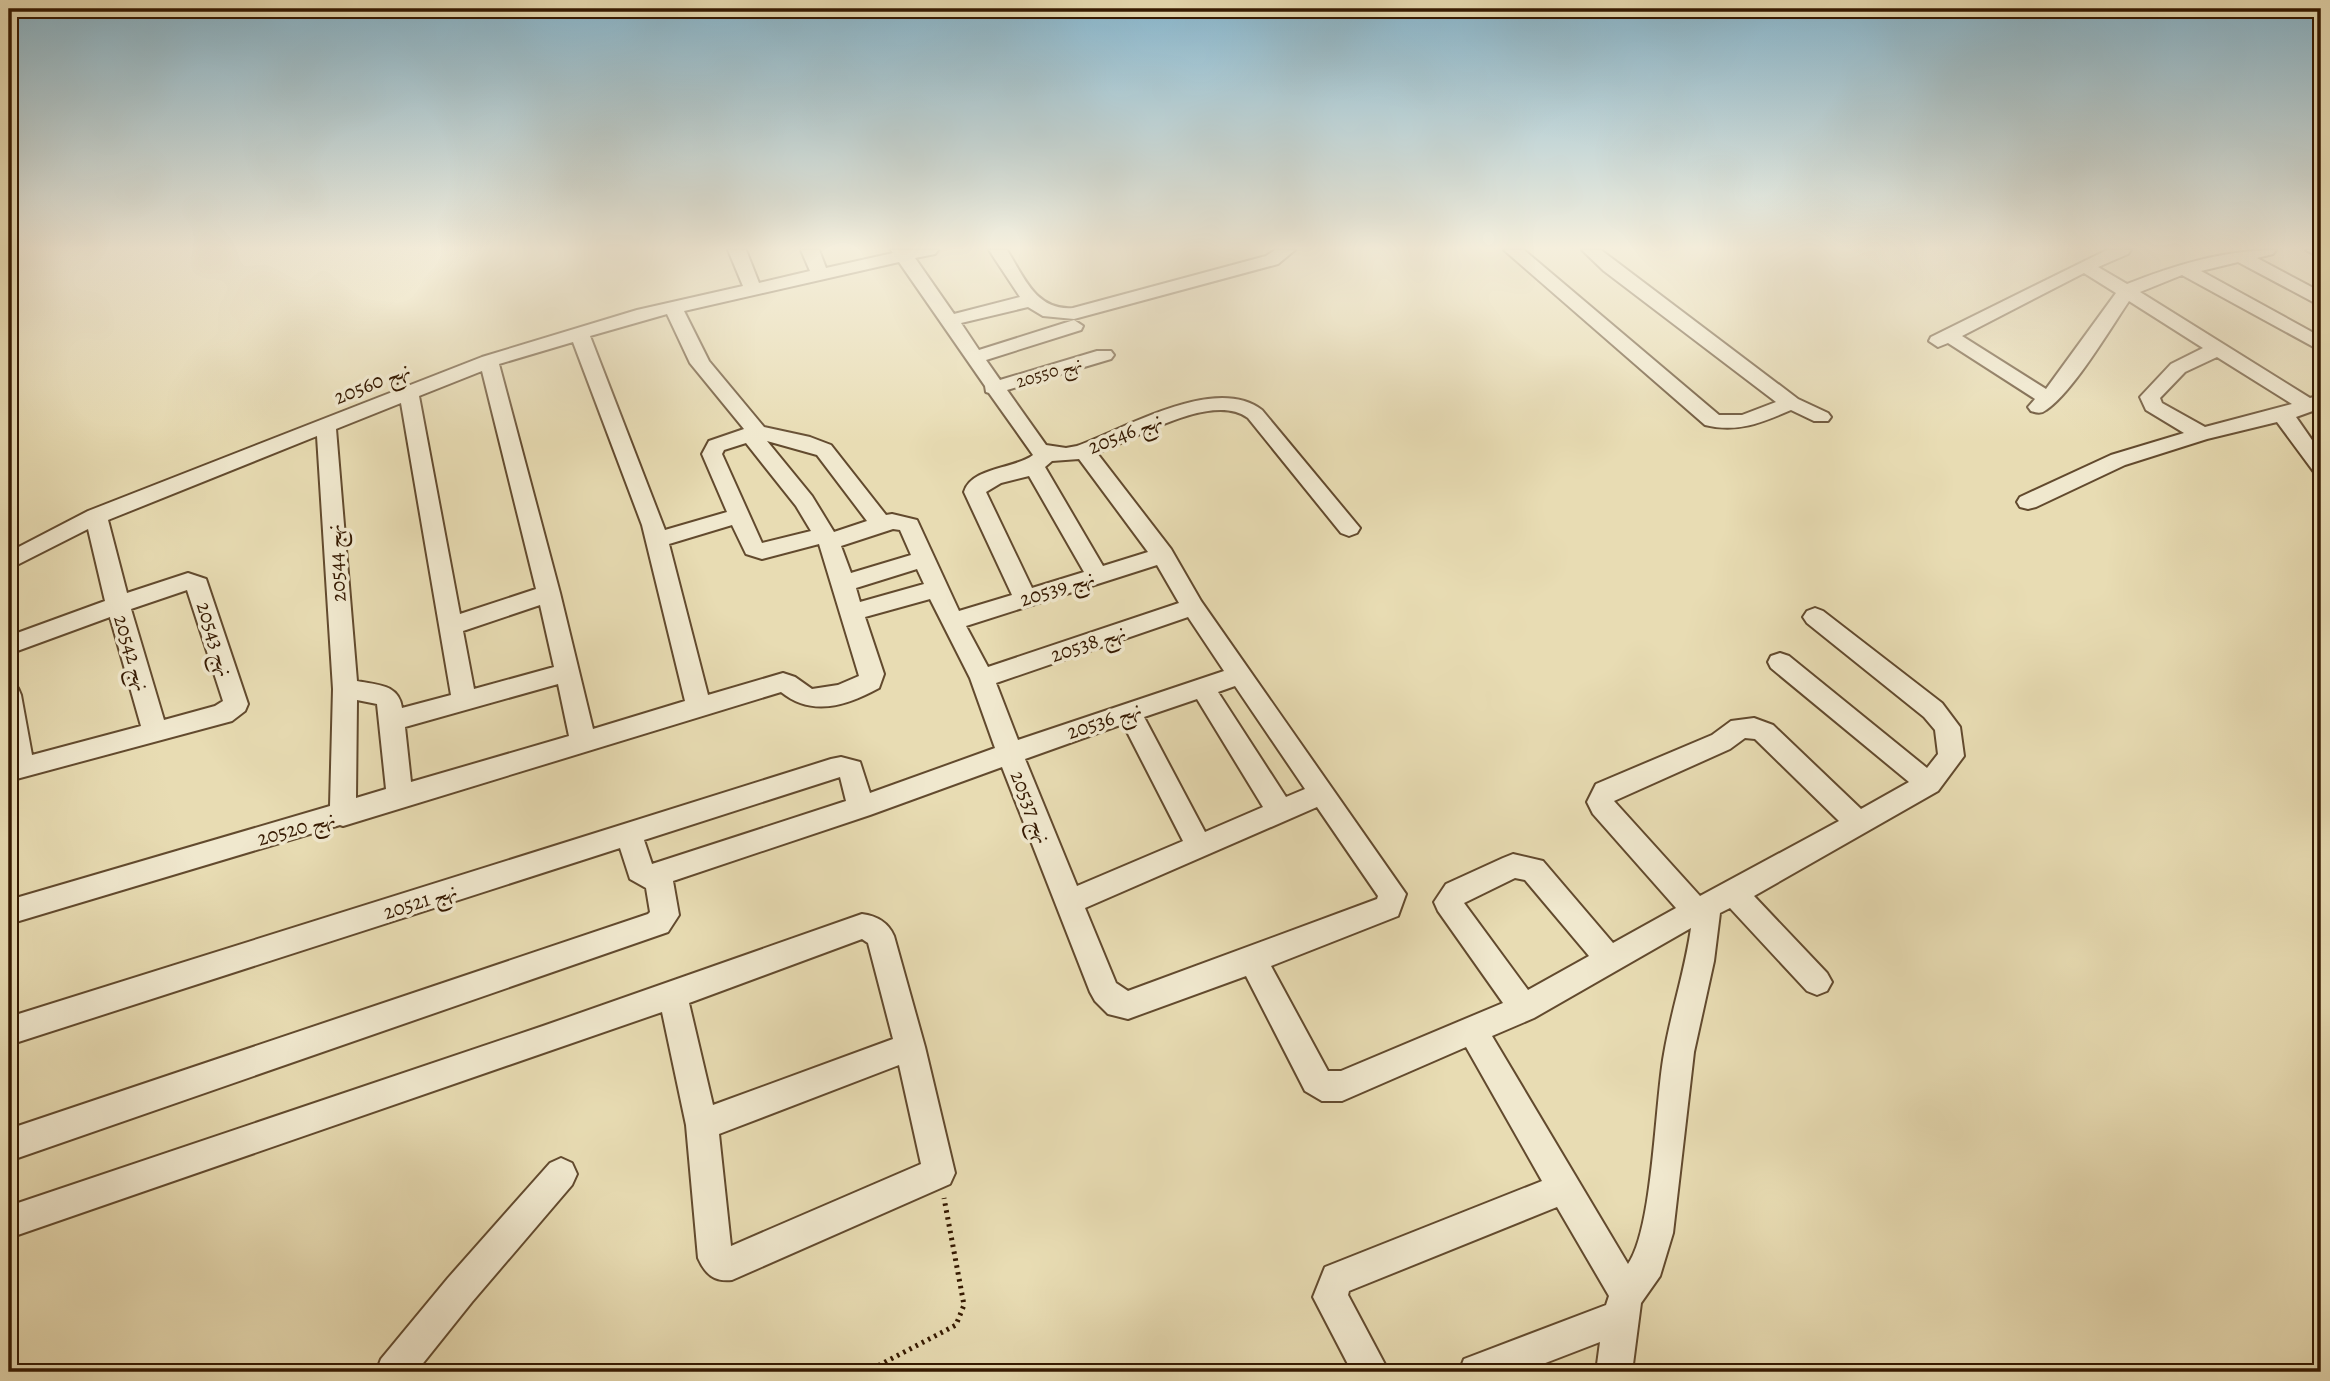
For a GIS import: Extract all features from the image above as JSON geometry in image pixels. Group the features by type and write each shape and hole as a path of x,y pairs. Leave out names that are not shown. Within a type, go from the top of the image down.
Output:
{"street":[{"name":"نهج 20560","path":"9,561 96,516 489,361 579,332 648,314"},
{"path":"676,314 700,363 804,501 827,538 851,613 937,589"},
{"path":"943,314 1039,450 1041,460 1097,575"},
{"path":"948,321 982,314"},
{"path":"1588,314 1712,420 1721,423 1743,423 1791,403"},
{"path":"1672,314 1791,403 1821,416"},
{"path":"1991,314 1943,339 2043,403 2109,314"},
{"path":"2163,314 2217,349 2315,403"},
{"path":"2266,314 2321,345"},
{"path":"973,358 1074,326"},
{"path":"579,332 657,540 699,707"},
{"path":"2202,435 2153,406 2150,397 2178,368 2217,349"},
{"name":"نهج 20550","path":"993,388 1104,355"},
{"path":"489,361 549,593 583,742"},
{"path":"409,393 464,701"},
{"name":"نهج 20546","path":"1025,598 975,492 976,487 1041,460 1084,451 1164,416 1223,402 1237,402 1255,414 1349,528"},
{"path":"2028,502 2118,460 2285,414 2315,403"},
{"path":"2285,414 2286,420 2321,467"},
{"name":"نهج 20544","path":"326,426 350,689 343,815"},
{"path":"754,433 803,442 824,450 881,524 759,551 754,549 740,515 712,454 716,446 754,433"},
{"path":"1084,451 1163,555 1193,607 1392,894 1388,907 1253,960 1316,1081 1322,1086 1342,1086 1524,1008 1929,784 1951,756 1947,727 1933,710 1815,617"},
{"path":"657,540 740,515"},
{"path":"96,516 118,605"},
{"name":"نهج 20537","path":"881,524 897,520 909,525 937,589 982,678 1069,902 1111,1000 1118,1004 1128,1004 1253,960"},
{"name":"نهج 20539","path":"955,626 1025,598 1163,555"},
{"path":"843,584 923,559"},
{"name":"نهج 20543","path":"118,605 188,581 198,585 236,704 223,714 156,731"},
{"path":"450,626 549,593"},
{"name":"نهج 20542","path":"9,645 118,605 156,731"},
{"name":"نهج 20538","path":"982,678 1193,607"},
{"name":"نهج 20520","path":"9,912 343,815 783,682 809,699 862,686 870,681 872,674 851,613"},
{"path":"1780,662 1929,784"},
{"path":"392,721 567,672"},
{"name":"نهج 20536","path":"658,875 1240,675"},
{"path":"1202,687 1280,811"},
{"path":"350,689 386,697 392,721 400,797"},
{"path":"9,695 15,769 156,731"},
{"path":"1129,712 1198,844"},
{"path":"1817,982 1712,903 1602,806 1601,802 1605,792 1721,742 1740,728 1754,728 1763,732 1858,824"},
{"name":"نهج 20521","path":"9,1031 831,769 851,769 861,807"},
{"path":"1069,902 1198,844 1323,793"},
{"path":"9,1145 658,923 665,915 658,875 642,875 628,834"},
{"path":"1524,1008 1448,902 1456,893 1513,866 1533,869 1610,960"},
{"path":"1614,1372 1625,1305 1649,1260 1657,1228 1664,1189 1669,1123 1679,1052 1712,903"},
{"path":"9,1223 451,1070 673,997 862,926 869,927 880,936 910,1047 939,1173 732,1263 722,1264 715,1258 702,1125 673,997"},
{"path":"1473,1031 1564,1188 1625,1305"},
{"path":"702,1125 910,1047"},
{"path":"394,1372 460,1290 561,1174"},
{"path":"1371,1372 1330,1297 1337,1279 1564,1188"},
{"path":"1477,1372 1625,1305"}],"path":[{"path":"866,1372 956,1325 962,1315 964,1305 939,1173"}]}
